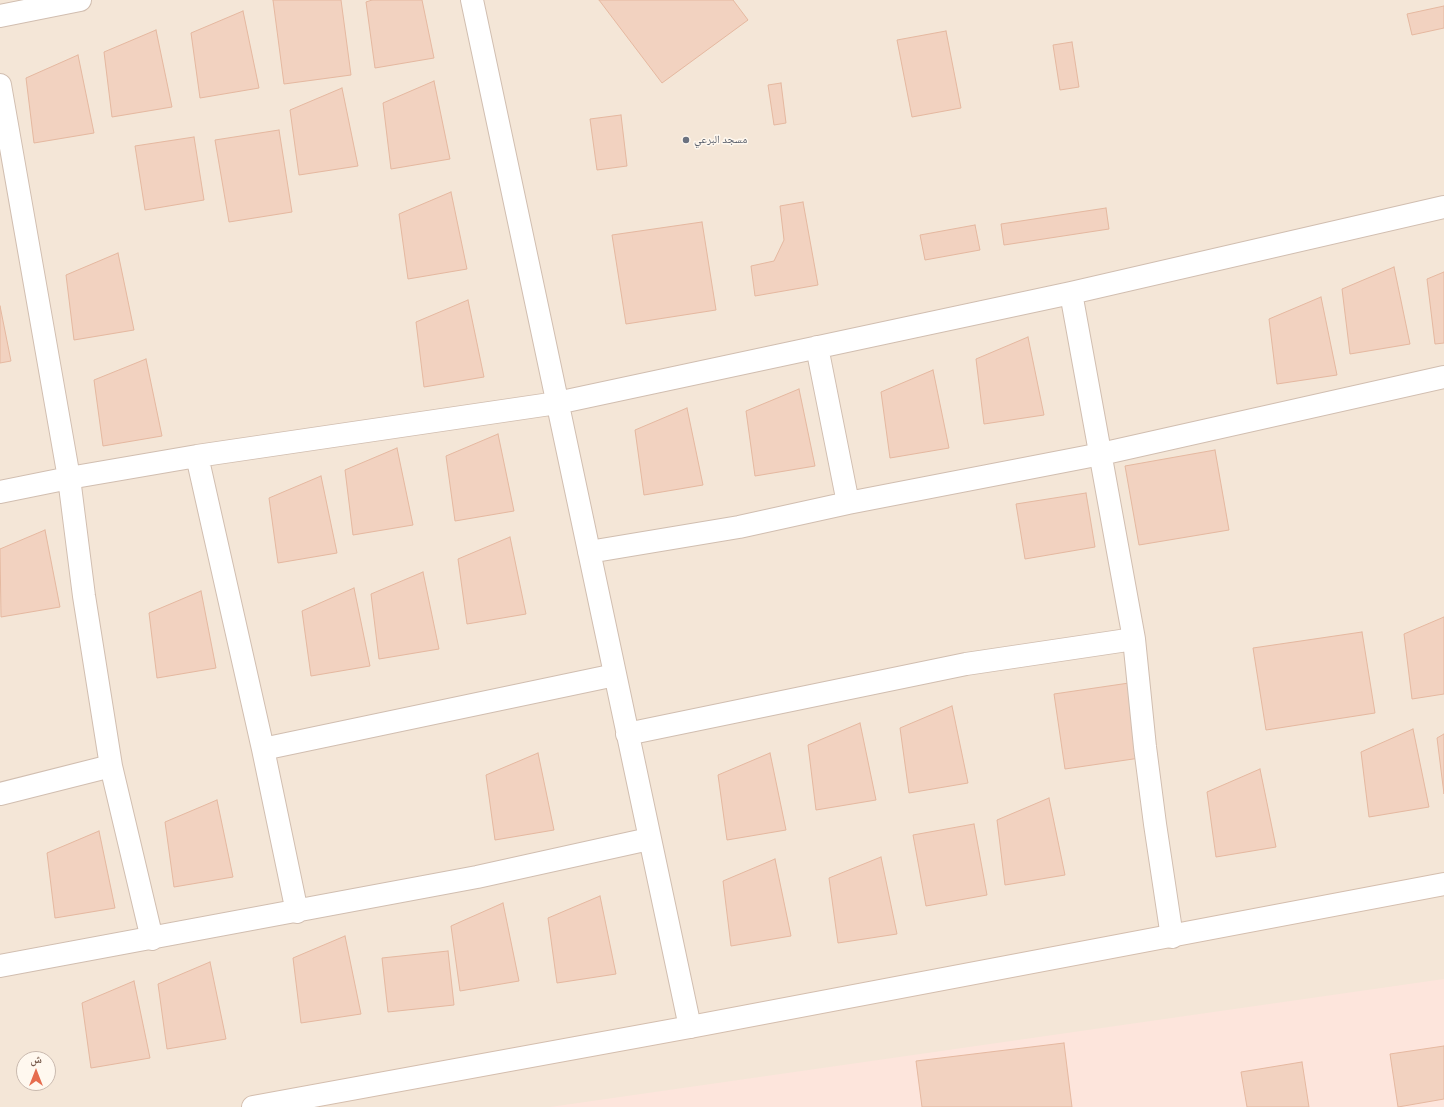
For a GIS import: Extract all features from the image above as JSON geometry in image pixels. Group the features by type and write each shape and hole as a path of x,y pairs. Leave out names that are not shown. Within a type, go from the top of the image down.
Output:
{"street":[{"path":"0,16 80,0"},
{"path":"472,0 690,1028"},
{"path":"0,85 69,478 84,596 111,766 152,939"},
{"path":"0,492 69,478 197,456 557,403 1071,293 1444,207"},
{"path":"1071,293 1134,639 1147,762 1172,937"},
{"path":"817,347 848,503"},
{"path":"589,552 739,527 848,503 1101,454 1444,377"},
{"path":"197,456 263,749 297,912"},
{"path":"628,734 966,664 1134,639"},
{"path":"263,749 615,675"},
{"path":"0,794 111,766"},
{"path":"0,966 477,878 650,839"},
{"path":"253,1107 690,1028 1444,884"}],"shaded area":[{"path":"0,0 1444,0 1444,1107 0,1107"},
{"path":"1444,979 1444,1107 550,1107"}],"building":[{"path":"273,0 341,0 351,75 284,84"},
{"path":"372,0 422,0 434,58 375,68 366,2"},
{"path":"599,0 733,0 748,20 662,83"},
{"path":"1444,6 1444,28 1412,35 1407,14"},
{"path":"243,11 259,88 200,98 191,33"},
{"path":"156,30 172,107 112,117 104,52"},
{"path":"946,31 961,108 912,117 897,40"},
{"path":"1072,42 1079,87 1060,90 1053,45"},
{"path":"78,55 94,133 34,143 26,78"},
{"path":"434,81 450,159 391,169 383,103"},
{"path":"781,83 786,123 774,125 768,85"},
{"path":"342,88 358,166 299,175 290,110"},
{"path":"621,115 627,166 597,170 590,119"},
{"path":"279,130 292,212 229,222 215,140"},
{"path":"194,137 204,200 145,210 135,146"},
{"path":"451,192 467,269 408,279 399,214"},
{"path":"803,202 818,285 755,296 751,266 774,261 784,240 780,206"},
{"path":"1106,208 1109,229 1004,245 1001,224"},
{"path":"702,222 716,310 626,324 612,235"},
{"path":"975,225 980,250 925,260 920,235"},
{"path":"118,253 134,330 74,340 66,275"},
{"path":"1394,267 1410,344 1350,354 1342,289"},
{"path":"1444,272 1444,343 1435,344 1427,279"},
{"path":"1321,297 1337,375 1277,384 1269,319"},
{"path":"468,300 484,377 424,387 416,322"},
{"path":"0,306 11,361 0,363"},
{"path":"1028,337 1044,415 984,424 976,359"},
{"path":"146,359 162,436 103,446 94,380"},
{"path":"933,370 949,448 890,458 881,392"},
{"path":"799,389 815,466 755,476 746,411"},
{"path":"687,408 703,485 644,495 635,430"},
{"path":"498,434 514,511 455,521 446,456"},
{"path":"397,448 413,525 353,535 345,470"},
{"path":"1215,450 1229,530 1139,545 1125,466"},
{"path":"321,476 337,553 278,563 269,498"},
{"path":"1086,493 1095,547 1025,559 1016,504"},
{"path":"45,530 60,607 1,617 0,549"},
{"path":"510,537 526,614 467,624 458,559"},
{"path":"423,572 439,649 379,659 371,594"},
{"path":"354,588 370,666 311,676 302,611"},
{"path":"201,591 216,668 157,678 149,613"},
{"path":"1444,617 1444,694 1412,699 1404,634"},
{"path":"1362,632 1375,713 1266,730 1253,648"},
{"path":"1129,683 1140,758 1065,769 1054,694"},
{"path":"952,706 968,783 909,793 900,728"},
{"path":"860,723 876,800 816,810 808,745"},
{"path":"1413,729 1429,807 1369,817 1361,752"},
{"path":"1444,734 1444,794 1437,738"},
{"path":"538,753 554,830 495,840 486,775"},
{"path":"770,753 786,830 727,840 718,775"},
{"path":"1260,769 1276,847 1216,857 1207,792"},
{"path":"1049,798 1065,875 1005,885 997,820"},
{"path":"217,800 233,877 174,887 165,822"},
{"path":"974,824 987,895 926,906 913,835"},
{"path":"99,831 115,908 55,918 47,853"},
{"path":"881,857 897,934 838,943 829,878"},
{"path":"775,859 791,936 731,946 723,881"},
{"path":"600,896 616,974 557,983 548,918"},
{"path":"503,903 519,981 460,991 451,926"},
{"path":"345,936 361,1014 301,1023 293,958"},
{"path":"448,951 454,1005 388,1012 382,958"},
{"path":"210,962 226,1039 167,1049 158,984"},
{"path":"134,981 150,1058 91,1068 82,1003"},
{"path":"1064,1043 1072,1107 922,1107 916,1061"},
{"path":"1444,1046 1444,1099 1398,1107 1390,1054"},
{"path":"1302,1062 1309,1107 1247,1107 1241,1072"}],"place":[{"name":"مسجد البرعي","path":"686,140"}]}
